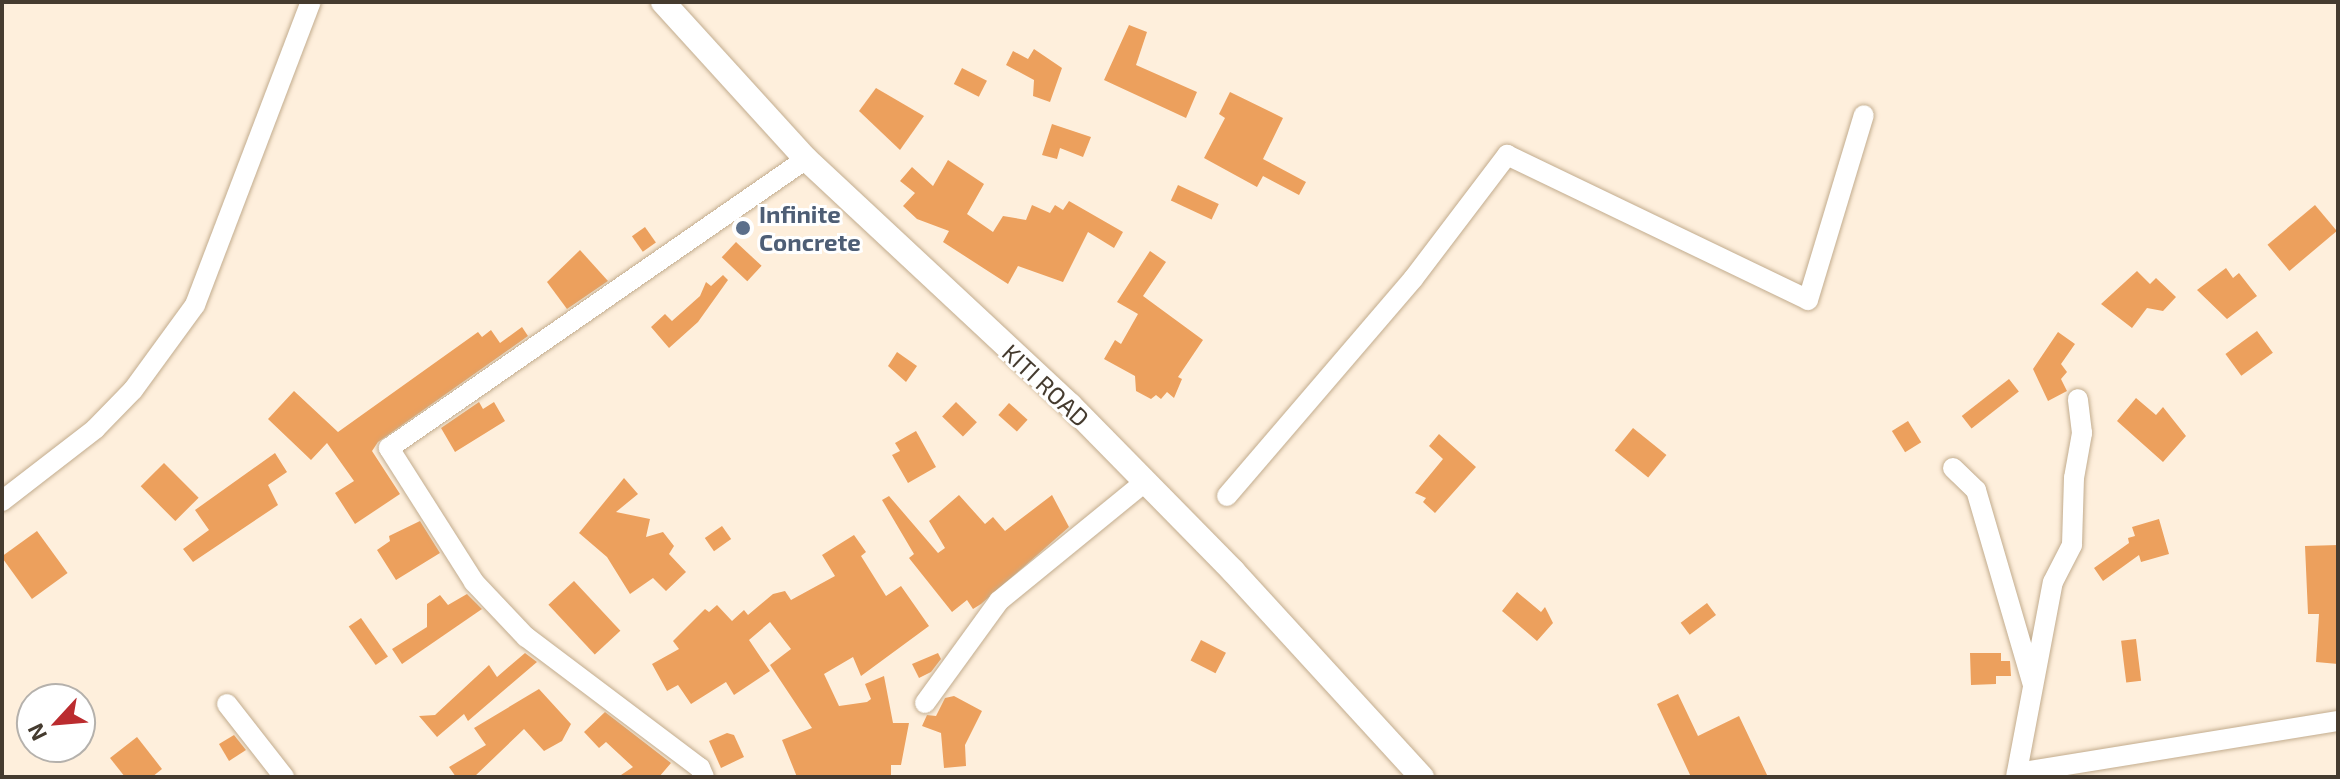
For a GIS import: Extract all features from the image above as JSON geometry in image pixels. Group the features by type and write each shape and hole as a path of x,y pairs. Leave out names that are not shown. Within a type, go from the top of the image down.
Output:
{"street":[{"path":"2,501 95,429 124,400 195,305 311,2"},
{"name":"KITI ROAD","path":"663,2 806,159 1145,482 1367,712 1422,777"},
{"path":"1227,496 1413,279 1507,155 1808,300 1864,115"},
{"path":"704,777 700,768 526,637 474,582 389,448 806,159"},
{"path":"2078,399 2082,433 2074,478 2072,545 2053,582 2017,775 2338,721"},
{"path":"1953,468 1976,490 2034,689"},
{"path":"925,703 999,601 1145,482"},
{"path":"227,704 284,777"}],"building":[{"path":"1129,25 1147,32 1136,65 1197,92 1186,118 1104,80"},
{"path":"1034,49 1062,68 1050,102 1033,96 1034,80 1006,65 1013,51 1028,59"},
{"path":"962,68 987,81 979,97 954,84"},
{"path":"876,88 924,116 900,150 859,111"},
{"path":"1230,92 1283,118 1263,159 1306,182 1299,195 1263,176 1257,187 1204,158 1225,118 1219,114"},
{"path":"1052,124 1091,137 1083,157 1060,148 1057,159 1042,155"},
{"path":"948,160 984,184 967,214 993,232 1003,216 1026,220 1032,205 1050,213 1055,205 1063,210 1069,201 1123,232 1114,248 1088,232 1063,282 1018,266 1008,284 943,242 949,231 917,219 903,206 915,193 900,181 912,167 933,186"},
{"path":"1178,185 1219,204 1212,219 1171,200"},
{"path":"2315,205 2337,231 2289,271 2268,245"},
{"path":"645,227 656,243 643,252 632,236"},
{"path":"736,242 762,266 747,281 722,257"},
{"path":"580,250 608,281 567,309 547,282"},
{"path":"1150,251 1166,262 1143,296 1203,340 1178,377 1182,379 1174,398 1167,392 1161,399 1156,395 1151,399 1136,391 1135,376 1104,359 1115,340 1121,344 1138,314 1117,302"},
{"path":"2226,268 2233,278 2239,273 2257,296 2227,319 2197,290"},
{"path":"2137,271 2150,284 2156,278 2176,297 2163,311 2147,308 2132,328 2101,304"},
{"path":"723,275 728,280 698,322 669,348 651,327 665,314 672,321 700,296 706,282 711,286"},
{"path":"522,327 528,336 378,442 372,451 400,494 355,524 335,493 354,481 327,443 311,460 268,419 294,391 338,432 478,332 482,337 491,330 500,343"},
{"path":"2257,331 2273,353 2241,376 2225,354"},
{"path":"2058,332 2075,344 2061,364 2067,372 2061,379 2067,391 2048,401 2033,369"},
{"path":"897,352 917,366 906,382 888,366"},
{"path":"2009,379 2019,392 1972,429 1962,416"},
{"path":"2136,398 2156,415 2163,407 2186,436 2163,462 2117,421"},
{"path":"479,402 483,409 494,402 505,421 455,452 441,428"},
{"path":"956,402 977,422 963,437 942,416"},
{"path":"1009,403 1028,420 1017,432 998,415"},
{"path":"1908,421 1921,442 1905,452 1892,431"},
{"path":"1633,428 1666,455 1648,478 1615,451"},
{"path":"916,431 936,467 908,483 892,455 900,451 895,443"},
{"path":"1439,434 1476,467 1435,513 1423,502 1426,498 1415,493 1443,459 1429,446"},
{"path":"275,453 287,472 268,485 278,505 193,562 183,549 209,530 195,510"},
{"path":"164,463 199,498 175,521 141,486"},
{"path":"624,478 638,494 616,512 650,519 646,537 663,532 674,546 669,554 686,572 666,591 653,578 630,594 607,557 579,533"},
{"path":"959,495 985,524 993,517 1005,531 1052,495 1069,527 981,604 973,609 967,600 952,612 909,558 914,554 882,500 889,496 938,553 945,548 929,521"},
{"path":"2159,519 2169,554 2141,562 2139,555 2103,581 2094,568 2129,543 2128,538 2135,536 2132,527"},
{"path":"420,521 440,553 396,580 377,550 390,541 389,536"},
{"path":"722,526 731,539 714,551 705,538"},
{"path":"37,531 68,573 32,599 2,556"},
{"path":"854,535 866,552 861,556 886,596 901,586 929,626 861,676 853,657 824,674 839,706 867,702 871,699 865,684 884,676 893,723 909,723 901,765 891,765 891,777 797,777 782,740 812,728 770,665 791,649 770,622 749,640 770,671 734,695 726,682 691,704 678,685 667,691 652,664 679,649 673,641 705,609 709,612 717,605 732,621 744,610 748,615 773,594 785,591 791,600 835,576 822,555"},
{"path":"2338,545 2338,664 2316,662 2319,614 2308,614 2305,546"},
{"path":"574,581 620,631 595,655 548,605"},
{"path":"1517,592 1541,612 1545,607 1553,623 1537,641 1502,611"},
{"path":"467,594 482,609 402,664 392,649 427,627 427,604 440,595 448,605"},
{"path":"1707,603 1716,615 1690,635 1681,623"},
{"path":"361,618 388,657 376,665 349,627"},
{"path":"2136,639 2141,681 2126,683 2121,641"},
{"path":"1201,640 1226,653 1216,673 1191,660"},
{"path":"525,653 537,662 468,721 464,714 437,737 419,716 435,715 489,665 497,677"},
{"path":"938,653 941,659 931,672 919,678 912,664"},
{"path":"1970,653 2001,653 2001,661 2010,661 2011,676 1996,676 1996,684 1971,685"},
{"path":"539,689 571,724 562,741 544,751 524,729 474,777 456,777 449,767 486,745 474,728"},
{"path":"1678,694 1698,736 1739,716 1768,777 1691,777 1657,704"},
{"path":"954,696 982,711 965,745 966,766 944,768 941,733 922,726 927,715 936,716 945,698"},
{"path":"605,712 671,763 659,777 618,777 633,767 606,742 599,748 584,732"},
{"path":"727,733 734,735 744,757 721,768 709,741"},
{"path":"234,735 246,750 229,761 219,744"},
{"path":"137,737 162,769 152,777 125,777 110,758"}],"place":[{"name":"Infinite Concrete","path":"743,228"}]}
